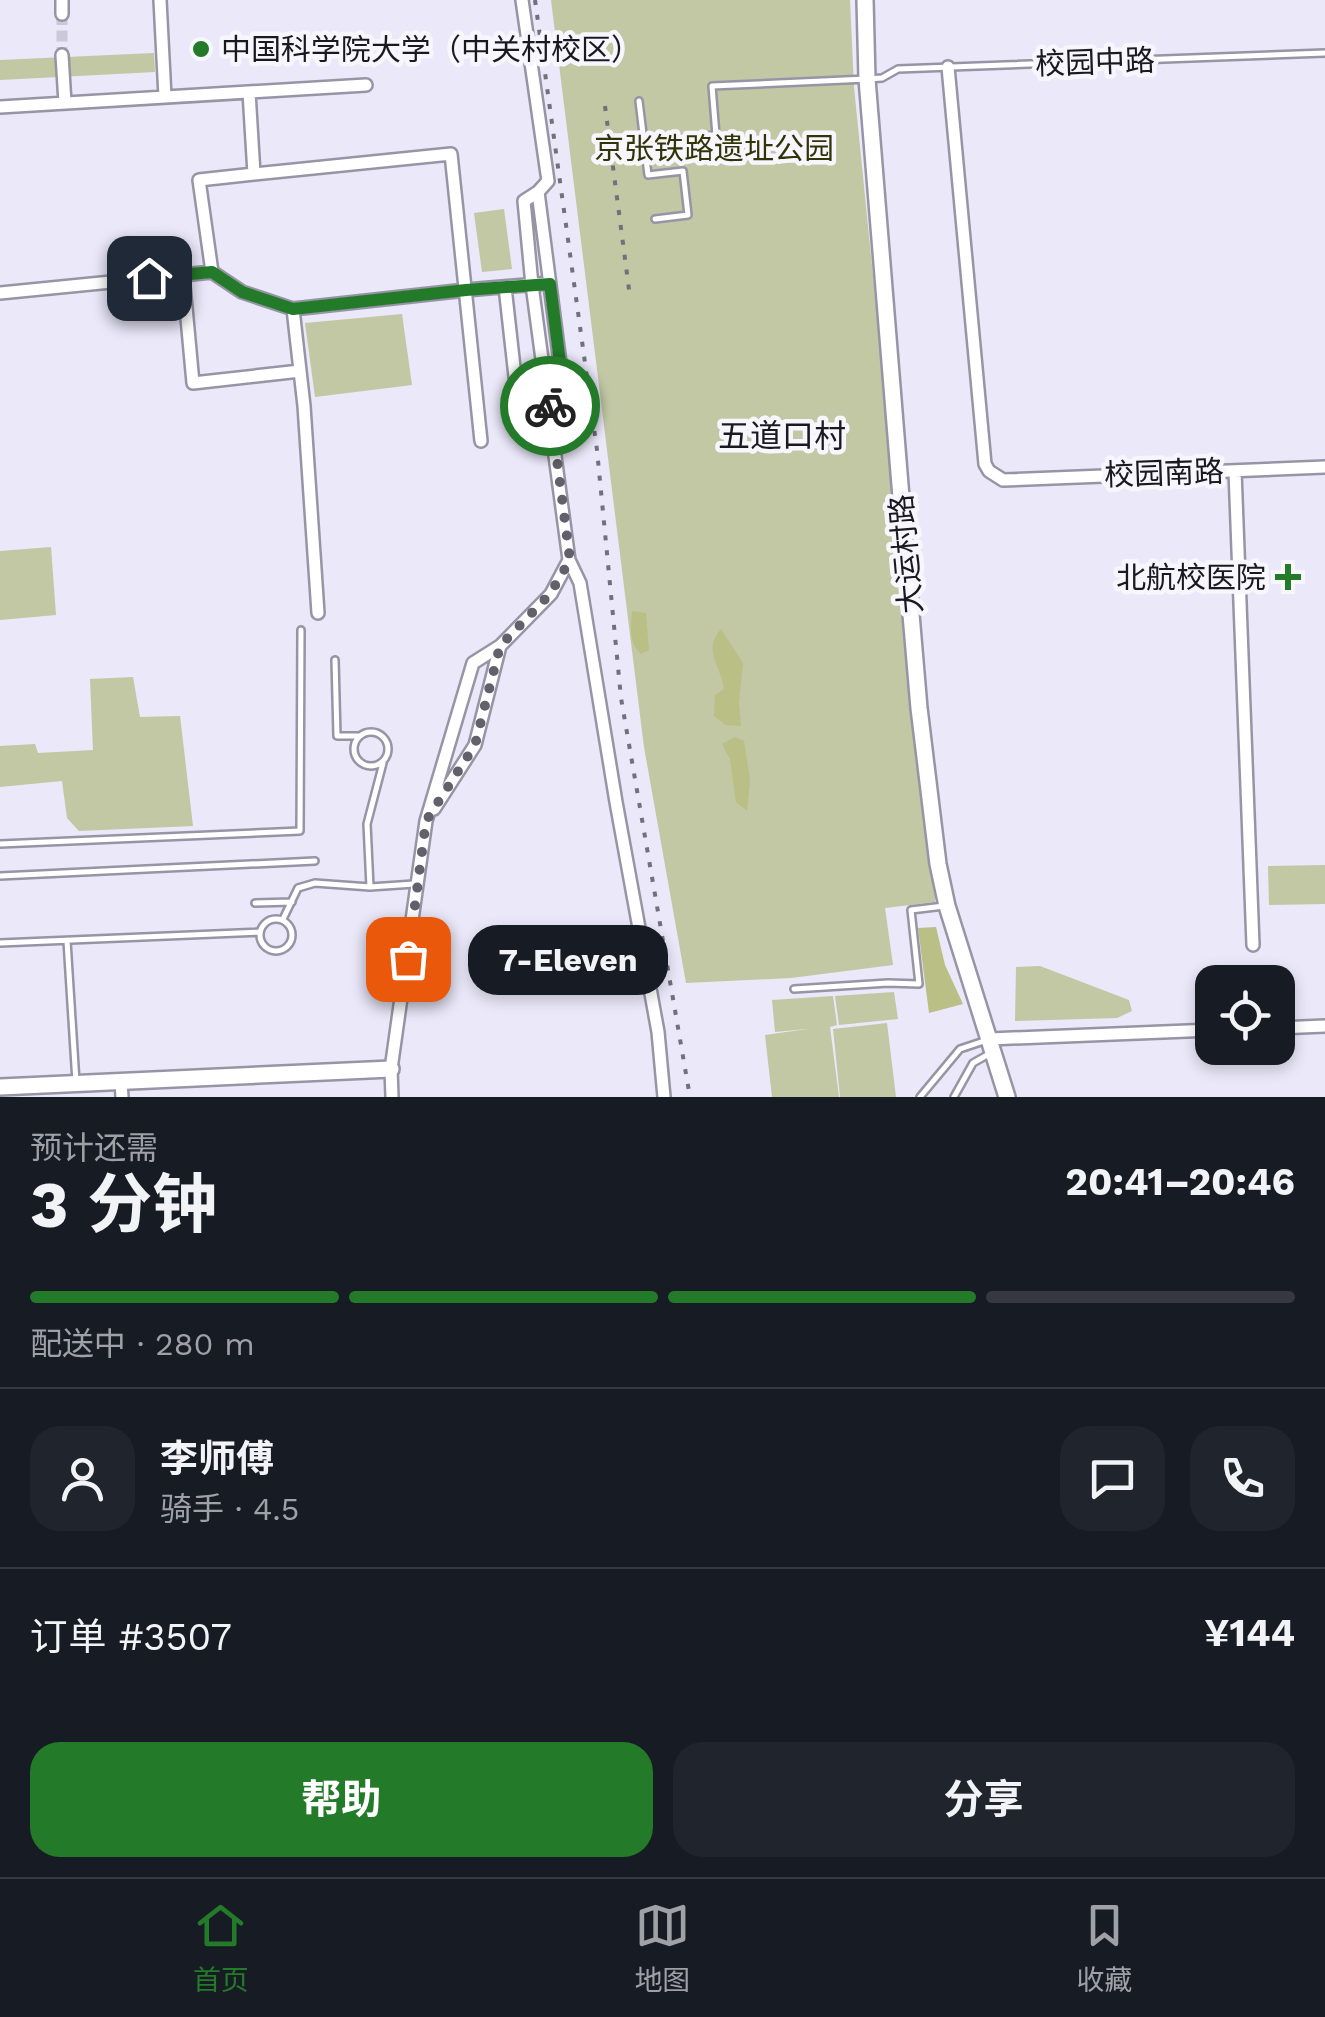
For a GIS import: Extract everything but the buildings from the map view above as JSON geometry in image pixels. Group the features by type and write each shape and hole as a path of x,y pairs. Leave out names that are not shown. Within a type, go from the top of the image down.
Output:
{"street":[{"path":"62,0 62,14"},
{"path":"160,0 165,97"},
{"path":"522,0 548,182 524,202 532,285 570,560 580,583 658,1032 664,1097"},
{"name":"大运村路","path":"865,0 867,79 919,708 938,864 947,906 1007,1097"},
{"path":"62,55 65,103"},
{"name":"校园南路","path":"948,67 988,471 1003,480 1325,467"},
{"path":"0,107 366,86"},
{"path":"248,92 254,174"},
{"path":"212,272 199,180 451,154 482,441"},
{"path":"538,192 563,386 548,394"},
{"path":"0,293 212,272 242,292 293,309 550,284"},
{"path":"183,275 193,383 300,371"},
{"path":"505,287 520,421"},
{"path":"293,309 318,614"},
{"path":"1234,471 1253,945"},
{"path":"392,1097 391,1070 426,821 473,663 500,646 550,594 570,560"},
{"path":"426,821 475,745 500,646"},
{"path":"1295,1027 1325,1026"},
{"path":"992,1046 1195,1031"},
{"path":"0,1087 76,1084 122,1089 391,1070"}],"lane":[{"name":"校园中路","path":"644,143 716,134 712,86 882,78 898,69 1325,53"},
{"path":"639,101 648,175 683,172 688,215 656,219"},
{"path":"0,844 300,831 301,630"},
{"path":"335,660 336,736 373,732 385,738 389,751 368,824 370,887"},
{"path":"360,736 353,748 357,761 370,767 383,764"},
{"path":"0,876 316,861"},
{"path":"283,919 298,888 314,883 370,887 417,883"},
{"path":"255,903 292,902"},
{"path":"794,989 920,984 911,910 947,906"},
{"path":"270,919 283,919 292,929 292,942 282,950 269,950 260,941 260,928 270,919"},
{"path":"0,943 260,932"},
{"path":"67,940 76,1084"},
{"path":"887,974 888,983"},
{"path":"920,1097 960,1050 992,1046"},
{"path":"954,1097 973,1063 992,1046"}],"green space":[{"name":"京张铁路遗址公园","path":"551,0 850,0 854,87 935,892 935,902 885,908 893,965 791,978 686,983 644,747"},
{"path":"154,53 155,72 0,80 0,60"},
{"path":"504,209 512,269 482,272 474,213"},
{"path":"402,314 412,385 315,397 305,323"},
{"path":"51,547 56,615 0,620 0,551"},
{"path":"632,611 646,613 649,650 641,654 632,640"},
{"path":"721,629 743,663 741,726 726,725 714,716 715,695 724,689 713,651"},
{"path":"133,677 140,717 180,716 193,826 79,831 67,818 62,781 0,787 0,746 35,744 38,753 93,750 90,679"},
{"path":"735,737 744,741 750,780 747,811 736,802 730,759 722,744"},
{"path":"1325,865 1325,904 1269,905 1268,866"},
{"path":"936,927 945,965 963,1004 929,1013 918,928"},
{"path":"1040,966 1129,1000 1132,1011 1117,1018 1015,1021 1016,967"},
{"path":"894,992 898,1019 839,1025 835,996"},
{"path":"833,996 837,1025 830,1027 839,1097 772,1097 765,1035 807,1029 775,1032 772,1000"},
{"path":"887,1023 896,1097 840,1097 833,1029"}],"tunnel":[{"path":"62,14 62,55"}],"railway":[{"path":"535,0 597,450 621,698 690,1097"},
{"path":"605,106 630,297"}],"way so far":[{"path":"408,959 426,821 475,745 500,646 550,594 570,560 550,406"}],"place":[{"name":"中国科学院大学（中关村校区）","path":"201,49"},
{"name":"北航校医院","path":"1288,577"},
{"name":"7-Eleven","path":"408,959"}],"district":[{"name":"五道口村","path":"782,436"}],"route":[{"path":"149,278 212,272 242,292 293,309 550,284 563,386 548,394 550,406"}]}
